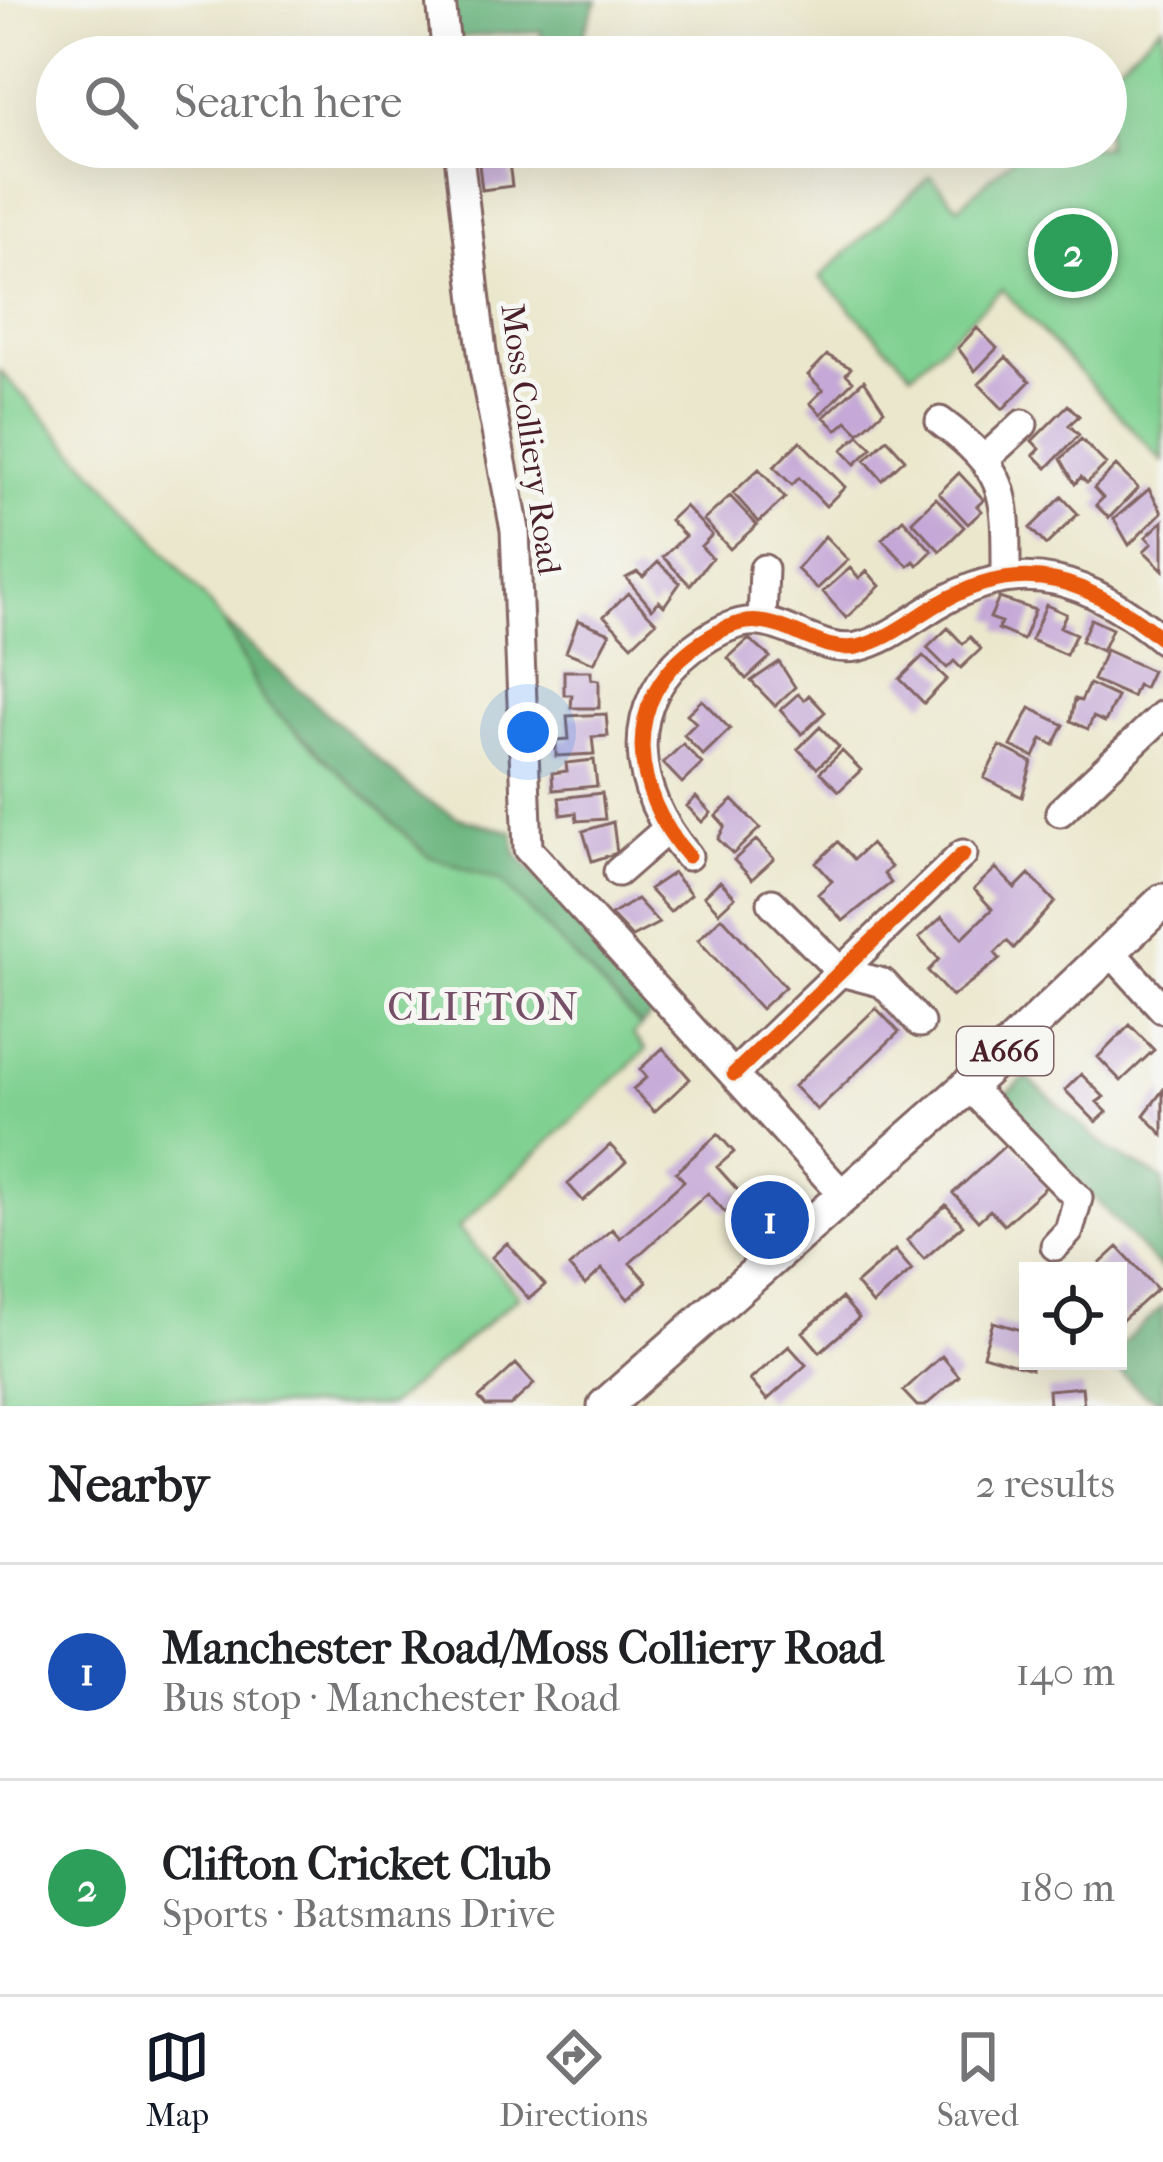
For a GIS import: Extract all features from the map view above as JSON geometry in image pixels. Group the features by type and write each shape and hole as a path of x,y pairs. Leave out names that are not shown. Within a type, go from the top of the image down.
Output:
{"main road":[{"name":"A666","path":"605,1406 968,1086 1163,901"}],"street":[{"path":"440,0 444,36"},
{"name":"Moss Colliery Road","path":"460,168 484,369 514,530 528,849 844,1196"},
{"path":"940,421 986,458 1006,512 1006,574"},
{"path":"986,458 1023,424"},
{"path":"762,621 764,568"},
{"path":"688,856 666,830 645,772 647,700 668,667 735,624 762,621 834,647 856,647 879,640 964,589 1006,574 1040,577 1100,598 1163,640"},
{"path":"1060,812 1083,773 1163,715"},
{"path":"618,872 666,830"},
{"path":"734,1074 963,854"},
{"path":"772,903 841,972 883,983 920,1023"},
{"path":"1111,951 1163,1009"},
{"path":"968,1086 1078,1198 1069,1231 1055,1246"}],"green space":[{"path":"446,0 597,0 582,36 541,36 541,31 450,36"},
{"path":"1163,24 1163,462 1002,289 912,373 820,277 931,176 958,207 1002,168 1127,168 1127,56"},
{"path":"0,371 138,518 224,622 264,701 428,856 500,879 641,1026 633,1035 646,1050 458,1228 519,1296 389,1406 0,1406"},
{"path":"224,622 419,796 459,818 513,832 516,854 658,1008 641,1026 500,880 428,856 264,701"},
{"path":"1026,1077 1110,1150 1163,1179 1163,1272 1001,1098"},
{"path":"1163,1306 1163,1402 1144,1394 1117,1370 1127,1370 1127,1340"}],"building":[{"path":"479,168 510,168 512,186 482,190"},
{"path":"977,328 997,348 975,371 958,348"},
{"path":"827,355 851,368 846,374 853,381 821,414 810,403 823,390 808,375"},
{"path":"1006,357 1030,381 1003,409 979,384"},
{"path":"864,380 884,410 859,433 847,421 837,430 824,417"},
{"path":"1068,405 1079,416 1069,425 1079,435 1047,468 1034,455 1040,449 1032,441"},
{"path":"859,435 872,448 855,464 842,450"},
{"path":"887,439 905,459 882,480 865,460"},
{"path":"1081,439 1106,464 1087,483 1081,477 1075,484 1061,459"},
{"path":"800,441 845,487 826,506 799,478 792,485 774,467"},
{"path":"1116,466 1138,488 1109,518 1096,505 1103,498 1094,488"},
{"path":"759,469 785,498 759,522 733,493"},
{"path":"959,473 984,500 977,506 982,511 968,524 939,493"},
{"path":"1149,489 1162,512 1129,545 1114,519"},
{"path":"730,496 757,525 730,549 704,520"},
{"path":"1062,497 1078,514 1046,545 1030,528"},
{"path":"936,498 964,527 940,551 912,521"},
{"path":"685,506 712,535 701,546 712,558 690,585 663,557 685,536 670,520"},
{"path":"903,519 932,551 918,565 914,561 908,566 882,539"},
{"path":"1163,521 1163,570 1144,551 1152,543 1146,537"},
{"path":"825,536 848,560 817,589 797,569"},
{"path":"658,562 680,583 664,606 659,601 652,609 626,578 637,572 643,577"},
{"path":"850,568 859,578 867,571 880,586 846,618 823,592"},
{"path":"628,593 656,622 632,645 604,616"},
{"path":"999,598 1035,610 1023,640 998,629 1001,622 990,618"},
{"path":"1046,605 1066,614 1060,627 1076,634 1066,655 1031,640"},
{"path":"1091,619 1112,629 1102,651 1081,641"},
{"path":"578,620 610,633 594,663 566,652"},
{"path":"948,628 963,644 970,637 981,649 961,668 954,661 947,668 927,648"},
{"path":"749,639 770,657 746,679 728,658"},
{"path":"1106,650 1152,671 1144,688 1137,685 1132,697 1093,680"},
{"path":"923,656 947,679 924,703 900,679"},
{"path":"779,662 795,687 775,706 751,681"},
{"path":"564,671 591,671 591,679 599,680 599,708 571,708 572,695 564,695"},
{"path":"1089,684 1117,697 1105,722 1093,717 1088,729 1071,721 1075,699 1081,701"},
{"path":"798,694 804,700 809,695 825,712 802,734 780,710"},
{"path":"702,700 730,729 703,755 684,735 696,723 687,714"},
{"path":"1030,708 1064,725 1054,745 1042,739 1034,757 1011,746"},
{"path":"606,714 608,736 592,737 594,754 556,756 556,740 569,739 567,716"},
{"path":"820,727 839,747 817,768 798,749"},
{"path":"683,744 702,764 682,783 663,763"},
{"path":"1000,746 1032,762 1022,797 984,778"},
{"path":"842,751 861,770 839,791 820,772"},
{"path":"594,760 597,786 553,790 552,773 567,771 566,763"},
{"path":"602,793 605,819 577,821 576,813 561,815 559,798"},
{"path":"696,797 711,813 702,822 687,806"},
{"path":"733,800 760,828 733,854 718,839 725,826 716,816"},
{"path":"613,822 617,853 592,861 583,831"},
{"path":"756,840 774,859 752,879 734,860"},
{"path":"838,842 854,859 870,844 891,867 884,874 891,883 843,921 818,894 832,881 816,863"},
{"path":"996,868 1015,888 1029,874 1055,902 1014,948 1007,941 995,953 1000,959 952,997 928,971 939,959 919,938 942,917 962,938 992,909 974,889"},
{"path":"673,873 691,894 670,912 649,889"},
{"path":"720,881 735,897 719,912 704,896"},
{"path":"637,899 659,923 632,937 611,915"},
{"path":"722,917 785,987 761,1009 698,940"},
{"path":"876,1008 899,1032 817,1110 794,1086"},
{"path":"1130,1025 1154,1050 1121,1081 1098,1057"},
{"path":"663,1048 690,1079 654,1112 633,1089 647,1077 640,1069"},
{"path":"1081,1074 1104,1097 1097,1102 1107,1112 1096,1122 1065,1090"},
{"path":"1163,1090 1163,1135 1144,1115"},
{"path":"718,1134 734,1152 717,1167 743,1196 725,1212 708,1193 630,1263 647,1282 628,1299 602,1269 585,1285 569,1267 612,1229 620,1238 684,1181 676,1172"},
{"path":"1010,1141 1049,1184 1004,1225 990,1210 978,1221 953,1193"},
{"path":"610,1145 626,1162 583,1201 568,1184"},
{"path":"946,1205 963,1225 924,1259 907,1240"},
{"path":"507,1243 545,1285 529,1299 492,1257"},
{"path":"1118,1247 1157,1289 1127,1316 1127,1262 1102,1262"},
{"path":"895,1250 912,1270 873,1304 856,1284"},
{"path":"842,1298 859,1318 820,1352 803,1332"},
{"path":"993,1322 1019,1329 1019,1366 983,1355"},
{"path":"789,1346 806,1365 767,1400 750,1380"},
{"path":"942,1356 959,1376 925,1406 917,1406 903,1391"},
{"path":"516,1364 534,1384 510,1406 486,1406 479,1398"},
{"path":"1082,1387 1084,1406 1049,1406 1048,1390"}],"cycle path":[{"path":"688,856 669,831 646,776 645,721 670,670 693,648 725,629 760,622 820,643 857,647 889,635 969,588 1028,577 1082,589 1163,640"},
{"path":"734,1074 963,854"}],"place":[{"name":"Clifton Cricket Club","path":"1073,253"},
{"name":"Manchester Road/Moss Colliery Road","path":"770,1220"}],"district":[{"name":"CLIFTON","path":"484,1006"}]}
